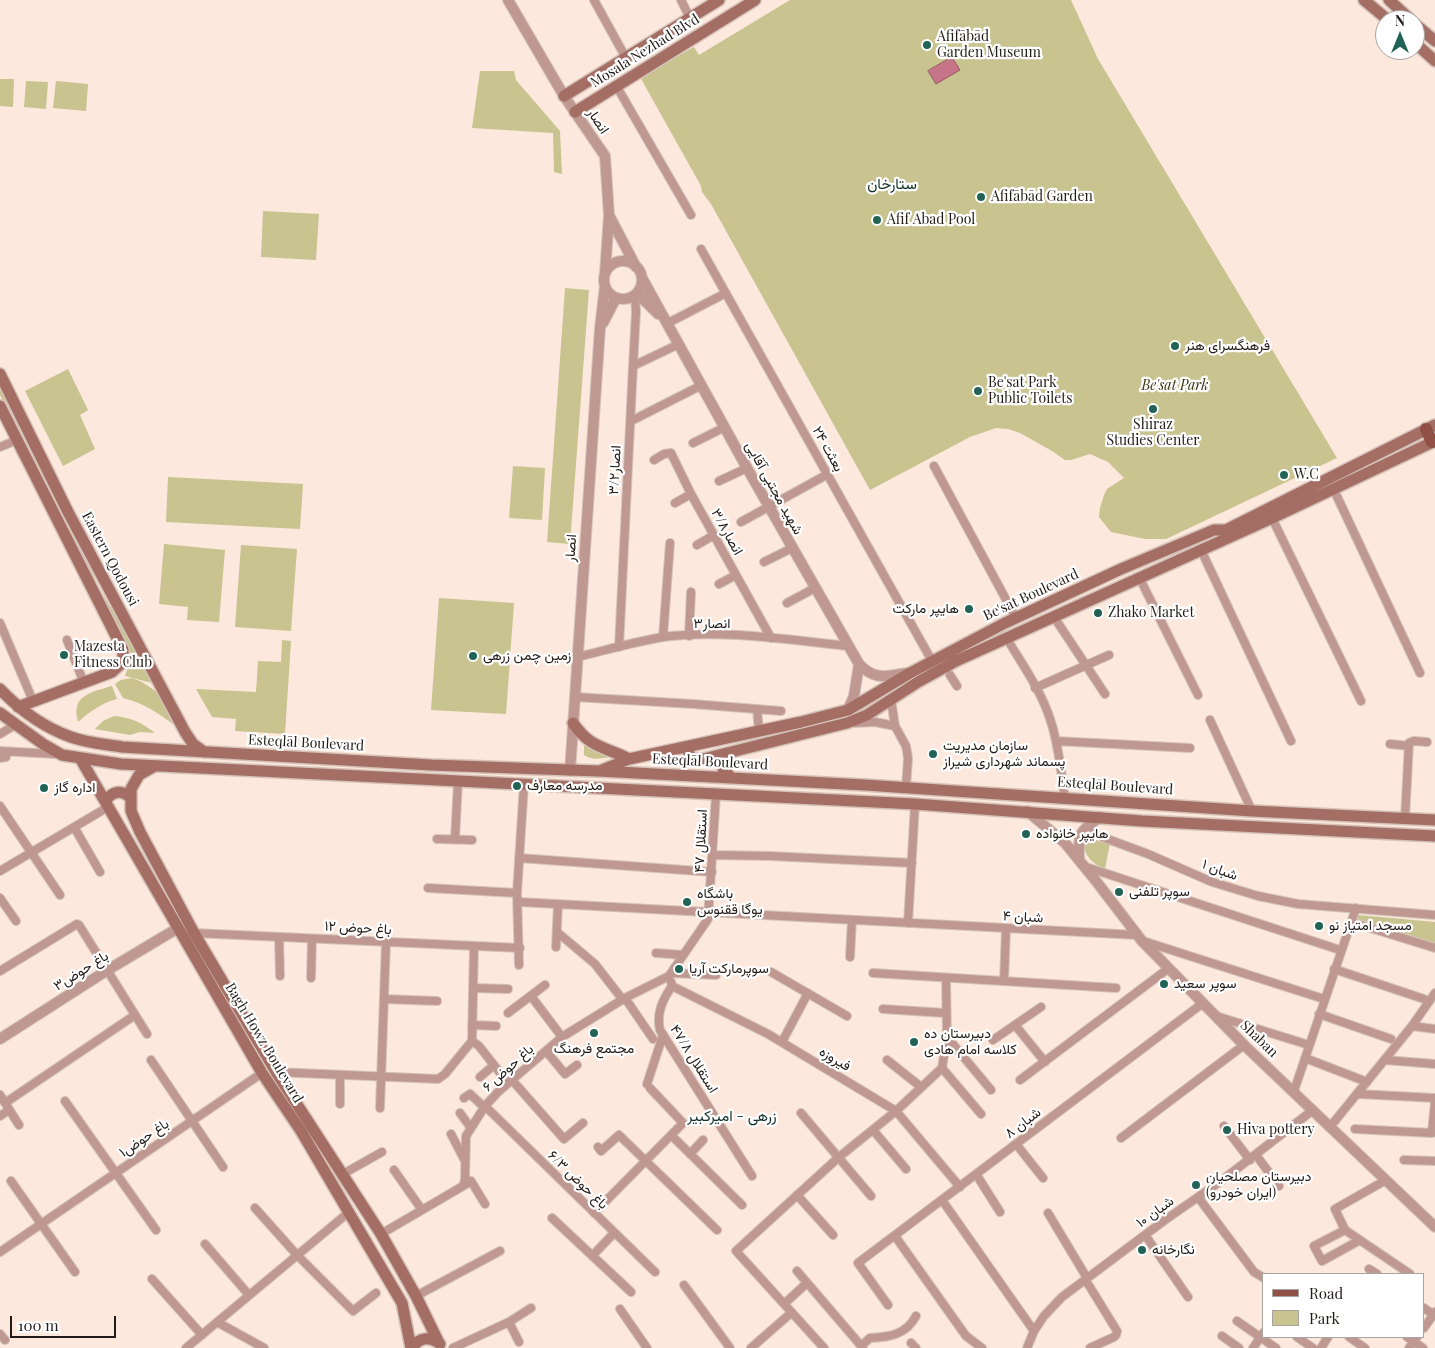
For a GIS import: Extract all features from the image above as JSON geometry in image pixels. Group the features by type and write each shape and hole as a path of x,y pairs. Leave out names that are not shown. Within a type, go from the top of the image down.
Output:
{"main road":[{"name":"Mosala Nezhad Blvd","path":"564,96 718,0"},
{"name":"Mosala Nezhad Blvd","path":"575,112 755,0"},
{"path":"1364,0 1376,10"},
{"path":"1389,0 1400,10"},
{"path":"701,11 711,28"},
{"path":"1425,32 1435,41"},
{"path":"1425,52 1435,61"},
{"name":"Eastern Qodousi","path":"0,374 68,512 188,738 204,752"},
{"path":"0,406 92,592 123,650 123,662 112,672 18,707"},
{"path":"690,746 688,752 690,757 699,760 847,723 867,715 918,682 956,662 1272,518 1433,442 1431,427"},
{"name":"Be'sat Boulevard","path":"598,771 629,759 848,710 910,673 1016,618 1121,569 1214,530 1226,530 1431,427"},
{"path":"92,592 108,586"},
{"name":"Esteqlāl Boulevard","path":"0,689 18,707 36,720 72,738 122,747 431,765 732,778 1252,811 1435,820"},
{"path":"0,713 43,744 62,755 153,767 973,807 1211,825 1435,836"},
{"path":"573,724 587,741 629,759"},
{"path":"732,751 724,757 721,764 724,771 732,778"},
{"path":"694,792 700,777 720,756"},
{"name":"Bagh Howz Boulevard","path":"80,758 262,1074 297,1126 350,1212 402,1303 411,1348"},
{"path":"430,780 431,765"},
{"name":"Bagh Howz Boulevard","path":"153,767 138,775 131,789 131,811 140,832 194,933 276,1072 381,1234 416,1296 441,1346"},
{"path":"107,804 111,794 118,792 125,793 131,798"},
{"path":"973,807 974,792"},
{"path":"1211,825 1214,808"},
{"path":"140,860 153,854"},
{"path":"297,1126 307,1118"},
{"path":"411,1348 418,1341 424,1339 429,1339 441,1346"}],"street":[{"name":"انصار","path":"508,0 564,96 605,156 609,214 605,274"},
{"path":"594,0 626,58"},
{"path":"681,0 690,18"},
{"path":"617,87 691,215"},
{"path":"609,214 637,268 642,278 642,284 636,294 628,298 616,298 611,295 605,286 605,274 608,269 619,262 626,262 637,268"},
{"name":"بعثت ۲۴","path":"702,249 932,661"},
{"name":"شهید مجتبی آقایی","path":"642,278 746,468 859,664"},
{"name":"انصار","path":"570,771 600,328 605,286"},
{"path":"668,323 726,293"},
{"name":"شهید مجتبی آقایی","path":"636,294 668,323"},
{"name":"انصار۳/۲","path":"619,647 636,294"},
{"name":"انصار","path":"600,328 616,298"},
{"path":"633,366 679,344"},
{"path":"630,421 702,385"},
{"path":"693,443 725,427"},
{"path":"0,446 17,440"},
{"name":"انصار۳/۸","path":"654,460 670,453 771,638"},
{"path":"934,466 1016,618"},
{"path":"719,481 746,468"},
{"path":"741,522 828,474"},
{"path":"1333,488 1420,673"},
{"path":"675,503 691,494"},
{"path":"1272,518 1361,701"},
{"path":"697,545 714,535"},
{"path":"663,637 670,543"},
{"path":"764,562 792,548"},
{"path":"1201,550 1291,741"},
{"path":"719,584 736,575"},
{"path":"1139,577 1198,694"},
{"path":"787,602 815,588"},
{"path":"689,636 691,592"},
{"path":"1054,617 1105,694"},
{"path":"0,623 33,701"},
{"name":"انصار۳","path":"577,656 663,637 707,634 849,646"},
{"path":"1007,639 1038,692 1051,720 1065,798"},
{"path":"67,640 84,683"},
{"path":"1038,692 1109,655"},
{"path":"859,664 867,673 874,676 910,673"},
{"path":"848,710 854,696 859,664"},
{"path":"950,675 956,686"},
{"path":"575,697 781,711"},
{"path":"891,699 895,726 906,746 906,788"},
{"path":"756,709 759,731"},
{"path":"1210,720 1252,811"},
{"path":"847,723 875,722 895,726"},
{"path":"0,734 16,725"},
{"path":"1056,741 1190,748"},
{"path":"1405,818 1409,743 1414,741 1427,742"},
{"path":"1390,744 1409,746"},
{"path":"2,756 48,752 62,755"},
{"path":"456,840 458,782"},
{"path":"519,965 519,902 517,893 524,784"},
{"name":"۴۷ استقلال","path":"624,999 670,974 708,919 710,912 716,794"},
{"path":"0,871 74,827 107,804"},
{"path":"908,923 915,804"},
{"path":"0,806 60,895"},
{"name":"Shaban","path":"1026,811 1052,831 1079,858 1139,938 1244,1045 1435,1227"},
{"path":"1079,858 1079,837 1083,830 1100,817"},
{"path":"74,827 100,872"},
{"name":"۱ شبان","path":"1083,830 1148,854 1212,882 1258,896 1298,904 1435,915"},
{"path":"437,839 472,840"},
{"path":"712,855 912,863"},
{"path":"519,858 712,872"},
{"path":"1086,868 1340,950"},
{"path":"428,888 517,893"},
{"path":"0,898 16,921"},
{"name":"۴ شبان","path":"519,902 908,923 1139,938 1324,999"},
{"path":"556,947 558,904"},
{"path":"1294,1091 1340,950 1356,908"},
{"path":"850,957 852,920"},
{"path":"1351,922 1435,948"},
{"path":"0,971 77,924 147,1034"},
{"name":"باغ حوض۳","path":"0,1039 106,971 178,928"},
{"path":"1004,981 1006,929"},
{"path":"557,932 595,964 624,999 653,1039"},
{"name":"۱۲ باغ حوض","path":"194,933 520,948"},
{"path":"279,937 280,976"},
{"path":"311,978 312,939"},
{"path":"380,1108 386,942"},
{"path":"276,1072 438,1079 445,1074 472,1041 474,946"},
{"path":"656,953 683,955"},
{"path":"1020,1080 1169,968"},
{"path":"1334,969 1424,999"},
{"path":"771,972 847,1016"},
{"path":"873,973 1116,988"},
{"path":"672,986 670,974 716,975"},
{"path":"824,1348 736,1251 839,1157 896,1111 942,1068 947,1037 945,1013 946,978"},
{"path":"508,1013 544,986"},
{"name":"۴۷/۸ استقلال","path":"672,986 662,1000 658,1022 663,1035 752,1176"},
{"name":"فیروزه","path":"672,986 768,1034 896,1111 960,1186"},
{"path":"473,988 508,988"},
{"path":"782,1042 808,993"},
{"path":"1334,1122 1412,1026 1435,994"},
{"path":"531,996 562,1037"},
{"path":"384,999 437,1001"},
{"name":"۶ باغ حوض","path":"463,1186 465,1180 466,1136 484,1107 562,1037 624,999"},
{"name":"۸ شبان","path":"888,1306 858,1263 1203,1003"},
{"path":"994,1040 1041,1007"},
{"path":"883,1009 945,1013"},
{"path":"1319,1014 1391,1038"},
{"path":"0,1116 7,1106 134,1015"},
{"path":"1216,1016 1309,1045"},
{"path":"472,1025 496,1026"},
{"path":"1015,1025 1045,1062"},
{"path":"1412,1026 1435,1029"},
{"path":"594,1213 683,1123 648,1086 663,1035"},
{"path":"947,1037 991,1090"},
{"path":"472,1041 479,1046 494,1065 564,1139 583,1123"},
{"path":"1121,1138 1244,1045"},
{"path":"546,1051 565,1074 577,1065"},
{"path":"1305,1058 1367,1082"},
{"path":"151,1060 223,1167"},
{"path":"887,1060 921,1087"},
{"path":"1385,1060 1435,1064"},
{"path":"480,1077 494,1065"},
{"path":"942,1068 981,1114"},
{"name":"باغ حوض۱","path":"0,1252 262,1074"},
{"path":"340,1075 340,1104"},
{"name":"۶/۳ باغ حوض","path":"464,1098 470,1094 655,1272"},
{"path":"1358,1094 1435,1098"},
{"path":"0,1095 19,1125"},
{"path":"65,1101 156,1230"},
{"path":"1355,1129 1432,1134 1435,1102"},
{"name":"۱۰ شبان","path":"1027,1348 1034,1330 1062,1297 1253,1157 1312,1110"},
{"path":"460,1113 471,1128"},
{"path":"801,1113 871,1196"},
{"path":"1224,1126 1279,1186"},
{"path":"873,1130 906,1170"},
{"path":"452,1134 466,1162"},
{"path":"598,1147 602,1151 620,1135 717,1230"},
{"path":"671,1135 742,1205"},
{"path":"690,1154 703,1140"},
{"path":"1016,1144 1043,1178"},
{"path":"343,1174 382,1152"},
{"path":"1404,1160 1435,1161"},
{"path":"394,1170 422,1210"},
{"path":"976,1174 1000,1212"},
{"path":"1386,1180 1335,1209 1345,1230 1409,1273"},
{"path":"11,1181 75,1272"},
{"path":"381,1234 471,1181 485,1204"},
{"path":"797,1196 833,1235"},
{"path":"1198,1197 1254,1272 1262,1277"},
{"path":"942,1200 1034,1330"},
{"path":"255,1208 297,1255 353,1311 376,1293"},
{"path":"186,1348 350,1212"},
{"path":"1048,1213 1117,1331 1116,1335 1090,1348"},
{"path":"552,1218 631,1292"},
{"path":"1345,1230 1314,1246 1322,1261 1360,1240"},
{"path":"593,1256 614,1233"},
{"path":"1145,1235 1188,1297"},
{"path":"895,1236 966,1336 982,1348"},
{"path":"205,1244 249,1295"},
{"path":"416,1296 500,1251"},
{"path":"1369,1269 1375,1273"},
{"path":"797,1271 862,1347 870,1338 890,1337 900,1333 916,1316"},
{"path":"152,1279 202,1335"},
{"path":"784,1304 807,1283"},
{"path":"684,1285 730,1348"},
{"path":"453,1348 509,1322 531,1308"},
{"path":"620,1310 644,1347"},
{"path":"751,1348 792,1312"},
{"path":"1425,1327 1434,1314"},
{"path":"1237,1321 1262,1335 1253,1348"},
{"path":"218,1322 264,1348"},
{"path":"509,1322 519,1342"},
{"path":"1222,1336 1239,1348"},
{"path":"1265,1338 1276,1348"},
{"path":"1293,1338 1313,1348"},
{"path":"1353,1338 1365,1348"},
{"path":"1412,1341 1423,1348"}],"green space":[{"name":"Be'sat Park","path":"790,0 1071,0 1098,59 1337,458 1166,539 1145,539 1111,532 1099,517 1100,508 1107,489 1124,478 1108,462 1090,454 1065,460 1020,433 1008,429 996,428 970,437 870,490 711,204 702,192 701,186 640,77 694,47 699,55"},
{"path":"480,71 514,71 516,80 560,131 562,174 554,172 553,133 472,128"},
{"path":"0,79 14,79 13,107 0,106"},
{"path":"26,81 48,82 46,109 24,107"},
{"path":"56,81 88,84 86,111 53,108"},
{"path":"263,211 319,214 316,260 261,257"},
{"path":"565,288 589,290 570,544 547,542"},
{"path":"68,369 88,410 80,415 95,449 63,466 25,391"},
{"path":"0,387 95,578 93,579 0,395"},
{"path":"513,466 545,468 542,520 509,518"},
{"path":"168,477 303,484 300,529 166,522"},
{"path":"164,544 225,550 219,622 187,620 188,607 159,604"},
{"path":"241,545 297,549 291,631 235,627"},
{"path":"101,591 156,684 125,676 132,656 98,592"},
{"name":"زمین چمن زرهی","path":"439,598 514,603 506,714 431,710"},
{"path":"282,640 291,641 285,734 235,731 236,719 212,717 196,689 256,692 258,661 281,662"},
{"path":"132,678 157,692 179,728 145,706 123,698 115,684 121,680"},
{"path":"112,686 117,699 96,708 78,722 76,713 80,700 90,693"},
{"path":"114,716 136,721 155,733 140,732 130,735 95,729 103,721"},
{"path":"584,745 595,751 613,755 597,759 591,758 584,755"},
{"path":"1086,839 1110,843 1105,869 1093,862 1087,855 1083,842"},
{"path":"1358,915 1435,922 1435,943 1357,919"}],"shaded area":[{"path":"952,57 960,70 936,84 928,71"}],"place":[{"name":"Afifābād Garden Museum","path":"927,45"},
{"name":"Afifābād Garden","path":"981,197"},
{"name":"Afif Abad Pool","path":"877,220"},
{"name":"فرهنگسرای هنر","path":"1175,346"},
{"name":"Be'sat Park Public Toilets","path":"978,391"},
{"name":"Shiraz Studies Center","path":"1153,409"},
{"name":"W.C","path":"1284,475"},
{"name":"هایپر مارکت","path":"969,609"},
{"name":"Zhako Market","path":"1098,613"},
{"name":"Mazesta Fitness Club","path":"64,655"},
{"name":"زمین چمن زرهی","path":"473,656"},
{"name":"سازمان مدیریت پسماند شهرداری شیراز","path":"933,754"},
{"name":"مدرسه معارف","path":"517,786"},
{"name":"اداره گاز","path":"44,788"},
{"name":"هایپر خانواده","path":"1026,834"},
{"name":"سوپر تلفنی","path":"1119,892"},
{"name":"باشگاه یوگا ققنوس","path":"687,902"},
{"name":"مسجد امتیاز نو","path":"1319,926"},
{"name":"سوپرمارکت آریا","path":"679,969"},
{"name":"سوپر سعید","path":"1164,984"},
{"name":"مجتمع فرهنگ","path":"594,1033"},
{"name":"دبیرستان ده کلاسه امام هادی","path":"914,1042"},
{"name":"Hiva pottery","path":"1227,1130"},
{"name":"دبیرستان مصلحیان (ایران خودرو)","path":"1196,1185"},
{"name":"نگارخانه","path":"1142,1250"}],"district":[{"name":"ستارخان","path":"892,184"},
{"name":"زرهی - امیرکبیر","path":"732,1116"}]}
